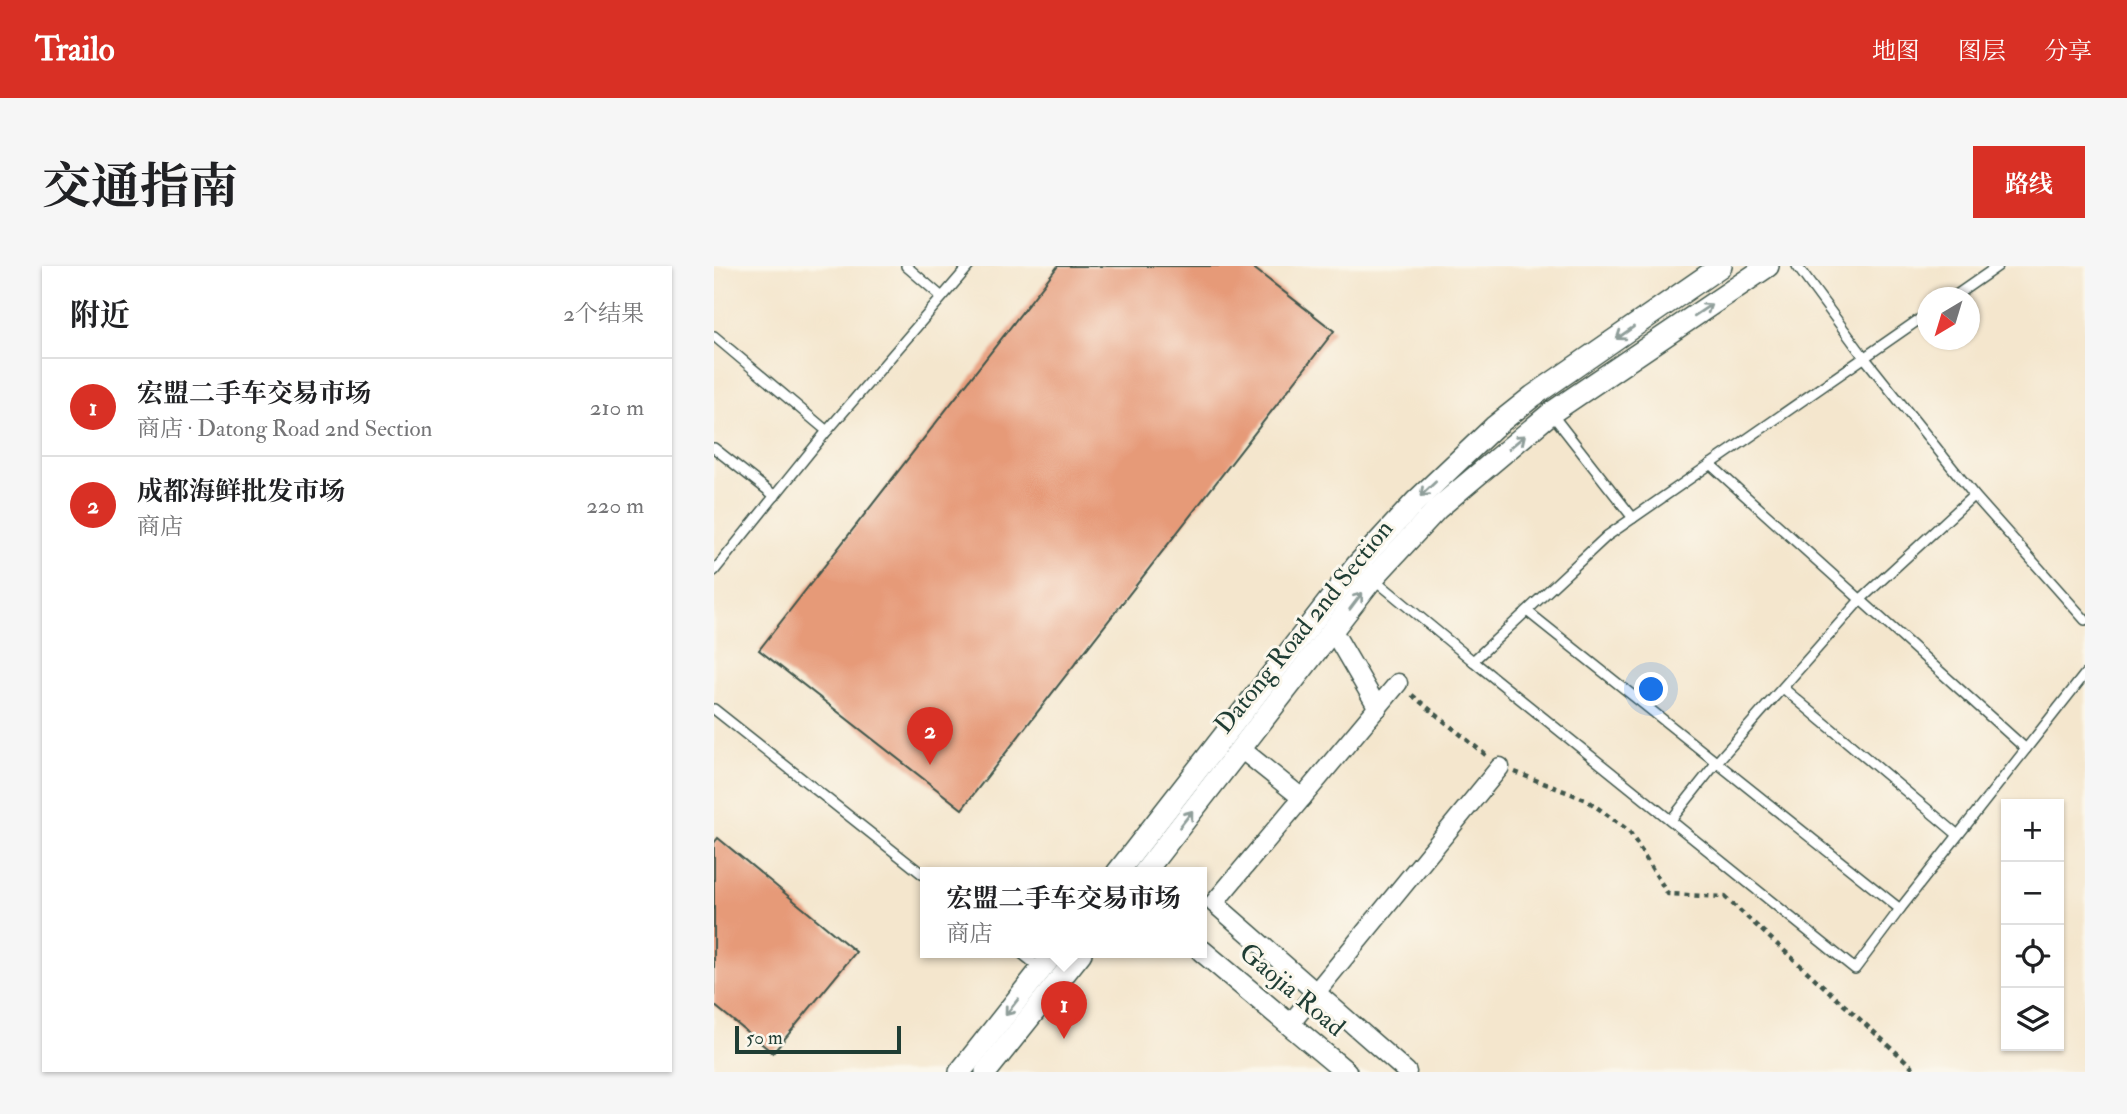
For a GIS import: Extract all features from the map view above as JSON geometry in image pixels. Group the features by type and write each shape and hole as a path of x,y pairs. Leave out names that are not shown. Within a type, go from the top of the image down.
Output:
{"street":[{"name":"Datong Road 2nd Section","path":"1122,867 1357,565 1416,501 1494,428 1533,396 1721,266"},
{"name":"Datong Road 2nd Section","path":"1149,867 1373,578 1437,509 1551,413 1769,266"},
{"path":"1333,631 1378,708"},
{"path":"1398,683 1214,903 1407,1072"},
{"path":"1241,749 1302,798"},
{"path":"1290,1024 1500,767"},
{"name":"Gaojia Road","path":"1207,955 1346,1072"},
{"path":"960,1072 1051,969 1072,958"},
{"path":"986,1072 1051,969"}],"lane":[{"path":"906,266 942,297"},
{"path":"714,571 827,431 969,266"},
{"path":"1797,266 1864,357 1974,495 2085,621"},
{"path":"1968,287 1998,266"},
{"path":"1473,661 1607,536 1917,321"},
{"path":"714,336 827,431"},
{"path":"1551,413 1633,518"},
{"path":"714,447 775,496"},
{"path":"1710,464 2026,749"},
{"path":"1671,820 1717,762 1860,600 1974,495"},
{"path":"1373,578 1855,969 2085,674"},
{"path":"1527,611 1900,909"},
{"path":"1783,688 1958,835"},
{"path":"714,709 920,872"},
{"path":"1030,958 1051,969"}],"path":[{"path":"1398,683 1500,767 1587,800 1629,831 1668,894 1724,897 1918,1072"}],"building":[{"path":"1058,266 1251,266 1334,331 962,809 759,650"},
{"path":"718,838 856,952 773,1053 714,1005 714,843"}],"place":[{"name":"成都海鲜批发市场","path":"930,765"},
{"name":"宏盟二手车交易市场","path":"1064,1039"}]}
